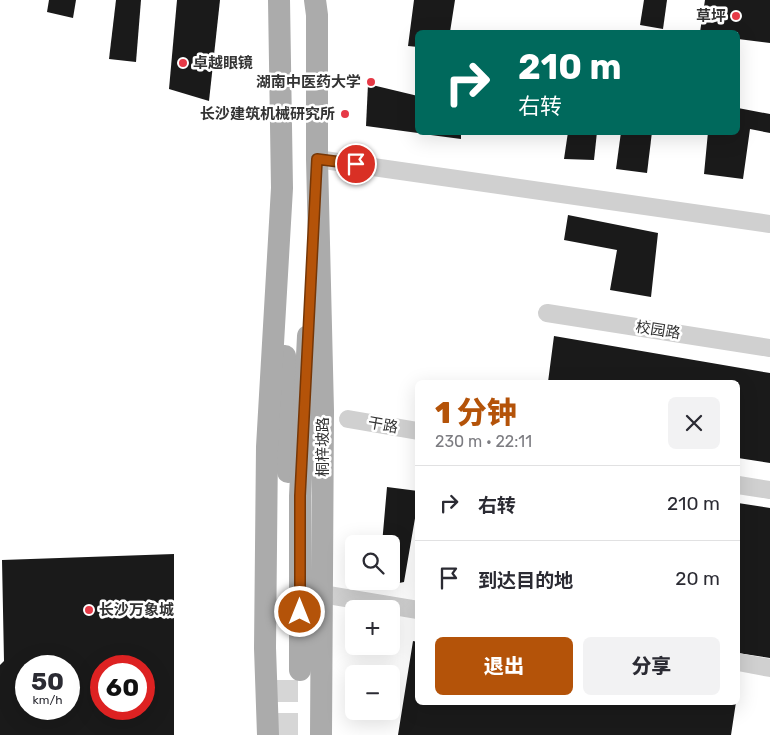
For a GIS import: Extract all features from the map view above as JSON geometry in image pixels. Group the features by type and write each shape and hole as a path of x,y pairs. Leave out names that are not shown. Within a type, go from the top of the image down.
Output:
{"main road":[{"name":"桐梓坡路","path":"279,0 288,488 294,669 300,496 317,159"},
{"name":"桐梓坡路","path":"315,0 317,15 317,159 324,411 321,735"},
{"name":"桐梓坡路","path":"268,735 265,648 267,447 282,188"}],"street":[{"path":"317,159 770,224"},
{"name":"校园路","path":"547,312 770,348"},
{"name":"干路","path":"348,419 415,430"},
{"path":"740,485 770,490"},
{"path":"322,594 415,610"},
{"path":"740,662 770,668"}],"building":[{"path":"49,0 76,0 73,18 47,12"},
{"path":"116,0 141,0 136,62 109,59"},
{"path":"177,0 220,0 209,101 169,89"},
{"path":"414,0 455,0 450,30 415,30 415,47 408,46"},
{"path":"644,0 667,0 663,29 640,25"},
{"name":"草坪","path":"705,0 770,0 770,43 740,39 740,30 700,30"},
{"path":"368,84 415,95 415,133 366,126"},
{"path":"740,108 770,114 770,133 750,129 743,179 704,174 708,135 740,135"},
{"path":"431,135 461,135 461,139"},
{"path":"568,135 597,135 594,160 564,159"},
{"path":"621,135 652,135 647,173 616,169"},
{"path":"568,215 658,233 651,297 610,290 617,250 564,240"},
{"path":"554,336 770,373 770,463 740,458 740,380 548,380"},
{"path":"387,487 415,491 415,518 404,582 400,583 400,535 383,535"},
{"path":"740,503 770,508 770,658 740,653"},
{"name":"长沙万象城","path":"174,554 174,735 0,735 0,665 4,661 2,560"},
{"path":"413,641 415,641 415,705 736,705 731,735 398,735"}],"tunnel":[{"path":"287,669 287,735"}],"place":[{"name":"草坪","path":"736,16"},
{"name":"卓越眼镜","path":"183,63"},
{"name":"湖南中医药大学","path":"371,82"},
{"name":"长沙建筑机械研究所","path":"345,114"},
{"name":"长沙万象城","path":"89,610"}],"route":[{"path":"300,612 300,496 317,159 356,164"}]}
